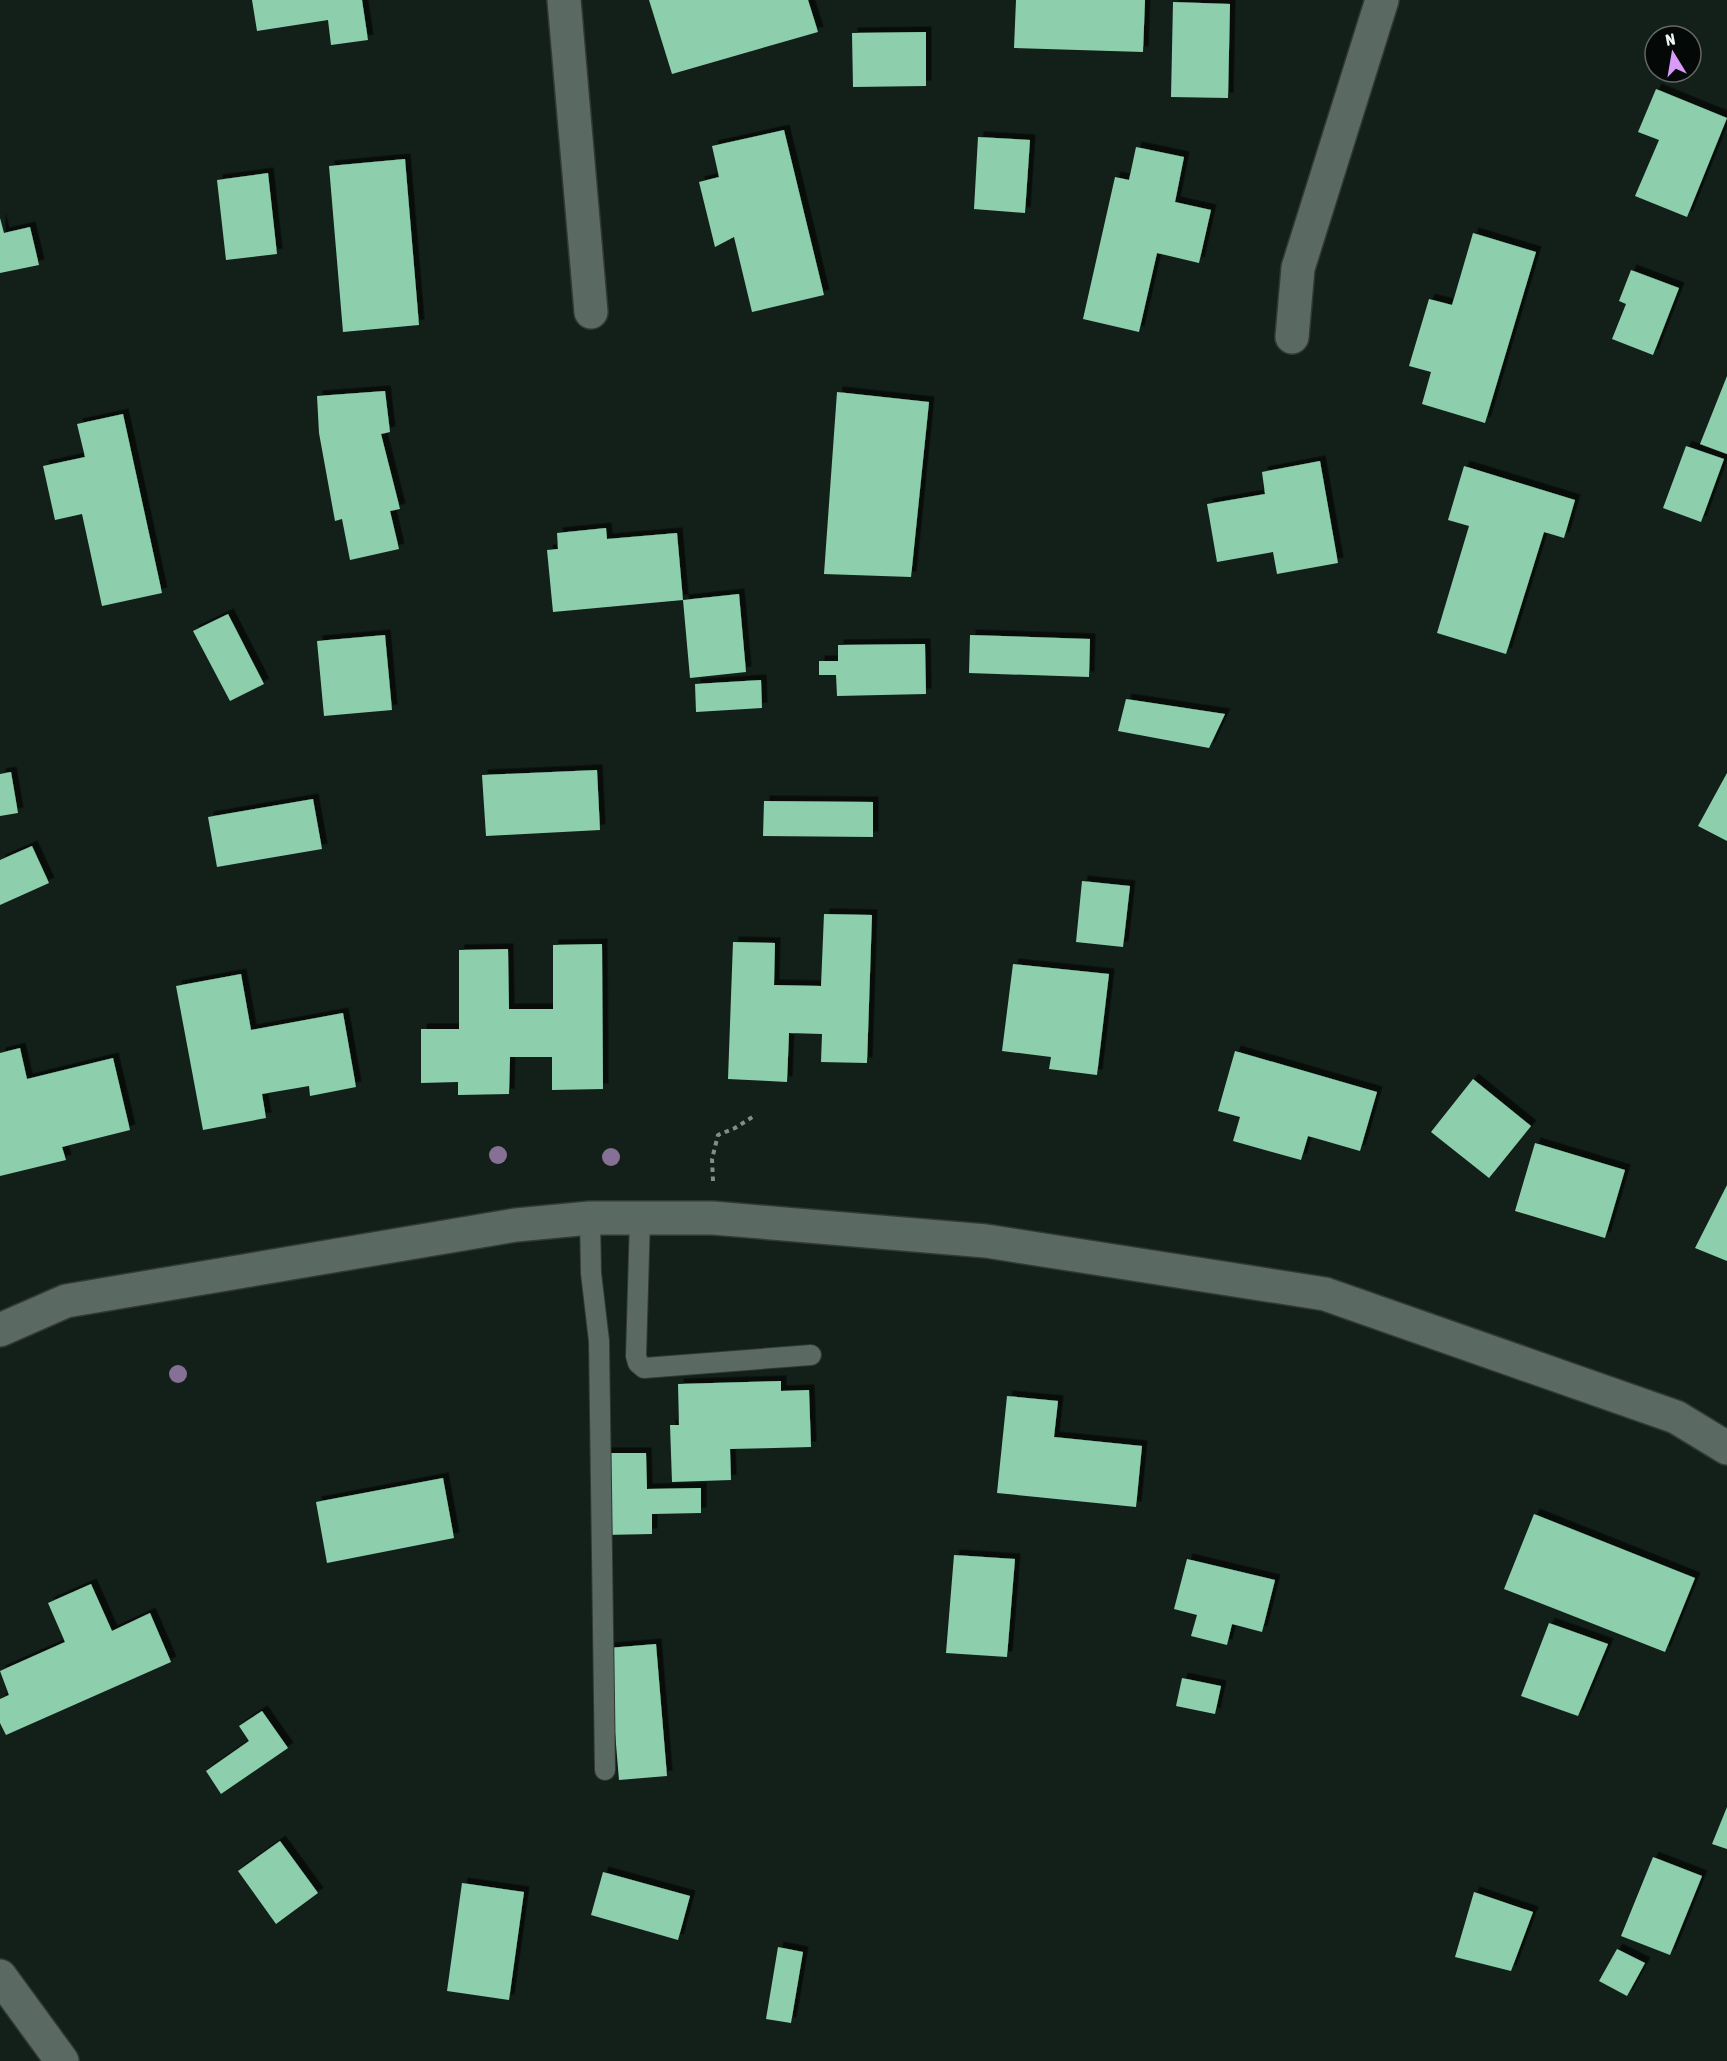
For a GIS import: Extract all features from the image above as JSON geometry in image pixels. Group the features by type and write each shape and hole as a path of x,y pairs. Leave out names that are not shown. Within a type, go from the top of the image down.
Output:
{"street":[{"path":"564,0 591,312"},
{"path":"1292,337 1298,268 1382,0"},
{"path":"0,1330 66,1301 516,1225 590,1218 713,1218 986,1241 1325,1294 1676,1417 1727,1448"},
{"path":"0,1976 62,2061"}],"lane":[{"path":"590,1218 591,1273 599,1341 604,1770"},
{"path":"640,1218 636,1356 638,1363 644,1368 811,1355"}],"path":[{"path":"713,1218 712,1159 718,1135 754,1116"}],"building":[{"path":"252,0 362,0 368,40 331,45 328,20 257,31"},
{"path":"649,0 808,0 818,32 672,74"},
{"path":"1016,0 1145,0 1143,52 1014,48"},
{"path":"1173,2 1230,4 1228,98 1171,97"},
{"path":"926,32 926,86 853,87 852,33"},
{"path":"1656,89 1727,118 1687,217 1635,196 1659,140 1638,132"},
{"path":"784,130 824,295 752,312 734,237 715,247 699,182 719,177 712,146"},
{"path":"978,137 1030,140 1025,213 974,209"},
{"path":"1136,147 1184,157 1175,202 1211,210 1199,263 1157,253 1139,332 1083,319 1115,177 1129,180"},
{"path":"405,159 419,325 343,332 329,166"},
{"path":"268,173 277,254 226,260 217,180"},
{"path":"0,218 4,233 30,227 39,265 0,273"},
{"path":"1473,233 1536,252 1485,423 1422,404 1431,372 1409,366 1429,299 1452,305"},
{"path":"1631,270 1679,288 1653,355 1612,339 1626,304 1619,301"},
{"path":"1727,376 1727,454 1700,444"},
{"path":"385,391 390,432 381,434 400,509 390,511 399,549 350,560 342,519 335,521 319,433 317,396"},
{"path":"837,392 929,402 911,577 824,574"},
{"path":"123,414 162,593 102,606 82,514 55,520 43,466 85,457 77,424"},
{"path":"1686,446 1724,459 1701,522 1663,508"},
{"path":"1320,461 1338,563 1277,574 1273,552 1217,562 1207,504 1265,494 1262,472"},
{"path":"1464,466 1575,500 1564,538 1544,532 1506,654 1437,633 1469,526 1448,520"},
{"path":"606,528 607,539 677,533 683,600 553,612 547,550 558,549 557,533"},
{"path":"739,594 746,672 690,678 683,600"},
{"path":"228,614 264,684 230,701 193,631"},
{"path":"385,635 392,710 324,716 317,641"},
{"path":"970,635 1090,639 1089,677 969,673"},
{"path":"925,644 926,694 837,696 836,675 819,675 819,661 838,661 838,645"},
{"path":"761,680 762,708 696,712 695,684"},
{"path":"1126,699 1225,714 1209,748 1118,731"},
{"path":"597,770 600,830 486,836 482,775"},
{"path":"11,772 18,813 0,816 0,774"},
{"path":"1727,773 1727,841 1698,826"},
{"path":"313,799 322,849 217,867 208,817"},
{"path":"764,801 873,802 873,837 763,836"},
{"path":"32,846 49,883 0,905 0,860"},
{"path":"1082,881 1130,886 1123,947 1076,942"},
{"path":"824,914 872,915 867,1063 821,1062 822,1034 789,1033 787,1082 728,1079 733,942 775,943 774,985 821,986"},
{"path":"602,944 603,1089 552,1090 552,1057 510,1057 509,1094 458,1095 458,1082 421,1083 421,1029 459,1029 459,950 508,949 509,1009 553,1009 553,945"},
{"path":"1013,964 1109,974 1097,1075 1049,1069 1051,1057 1002,1051"},
{"path":"241,974 251,1030 343,1013 356,1087 310,1096 309,1086 262,1094 266,1118 203,1130 176,986"},
{"path":"20,1048 27,1079 113,1058 130,1130 62,1147 66,1160 0,1176 0,1053"},
{"path":"1235,1051 1377,1092 1360,1151 1308,1136 1301,1160 1233,1141 1240,1117 1218,1111"},
{"path":"1473,1079 1531,1126 1489,1178 1431,1132"},
{"path":"1535,1143 1625,1170 1605,1238 1515,1211"},
{"path":"1727,1185 1727,1261 1695,1248"},
{"path":"781,1381 781,1391 809,1390 811,1447 730,1449 731,1480 672,1482 670,1425 679,1425 678,1384"},
{"path":"1007,1396 1058,1401 1054,1437 1142,1446 1136,1507 997,1493"},
{"path":"604,1453 646,1453 647,1489 701,1488 701,1513 652,1514 652,1534 604,1535"},
{"path":"443,1478 454,1538 327,1563 316,1502"},
{"path":"1534,1514 1695,1578 1665,1652 1504,1589"},
{"path":"954,1555 1015,1559 1007,1657 946,1653"},
{"path":"1187,1559 1275,1580 1262,1632 1232,1624 1227,1645 1191,1636 1197,1615 1174,1609"},
{"path":"91,1584 112,1631 150,1613 171,1662 6,1735 0,1723 0,1699 9,1695 0,1671 65,1642 48,1603"},
{"path":"1549,1623 1608,1644 1578,1716 1521,1696"},
{"path":"656,1644 667,1776 619,1780 608,1648"},
{"path":"1182,1678 1221,1686 1215,1714 1176,1706"},
{"path":"262,1711 288,1748 221,1794 206,1771 249,1741 239,1726"},
{"path":"1727,1807 1727,1849 1712,1844"},
{"path":"280,1841 318,1893 276,1924 238,1871"},
{"path":"1653,1857 1702,1876 1670,1955 1621,1936"},
{"path":"603,1872 690,1896 678,1940 591,1915"},
{"path":"462,1883 524,1892 509,2000 447,1991"},
{"path":"1474,1892 1533,1912 1511,1971 1455,1957"},
{"path":"778,1947 803,1952 791,2023 766,2019"},
{"path":"1617,1949 1645,1963 1627,1996 1599,1981"}]}
